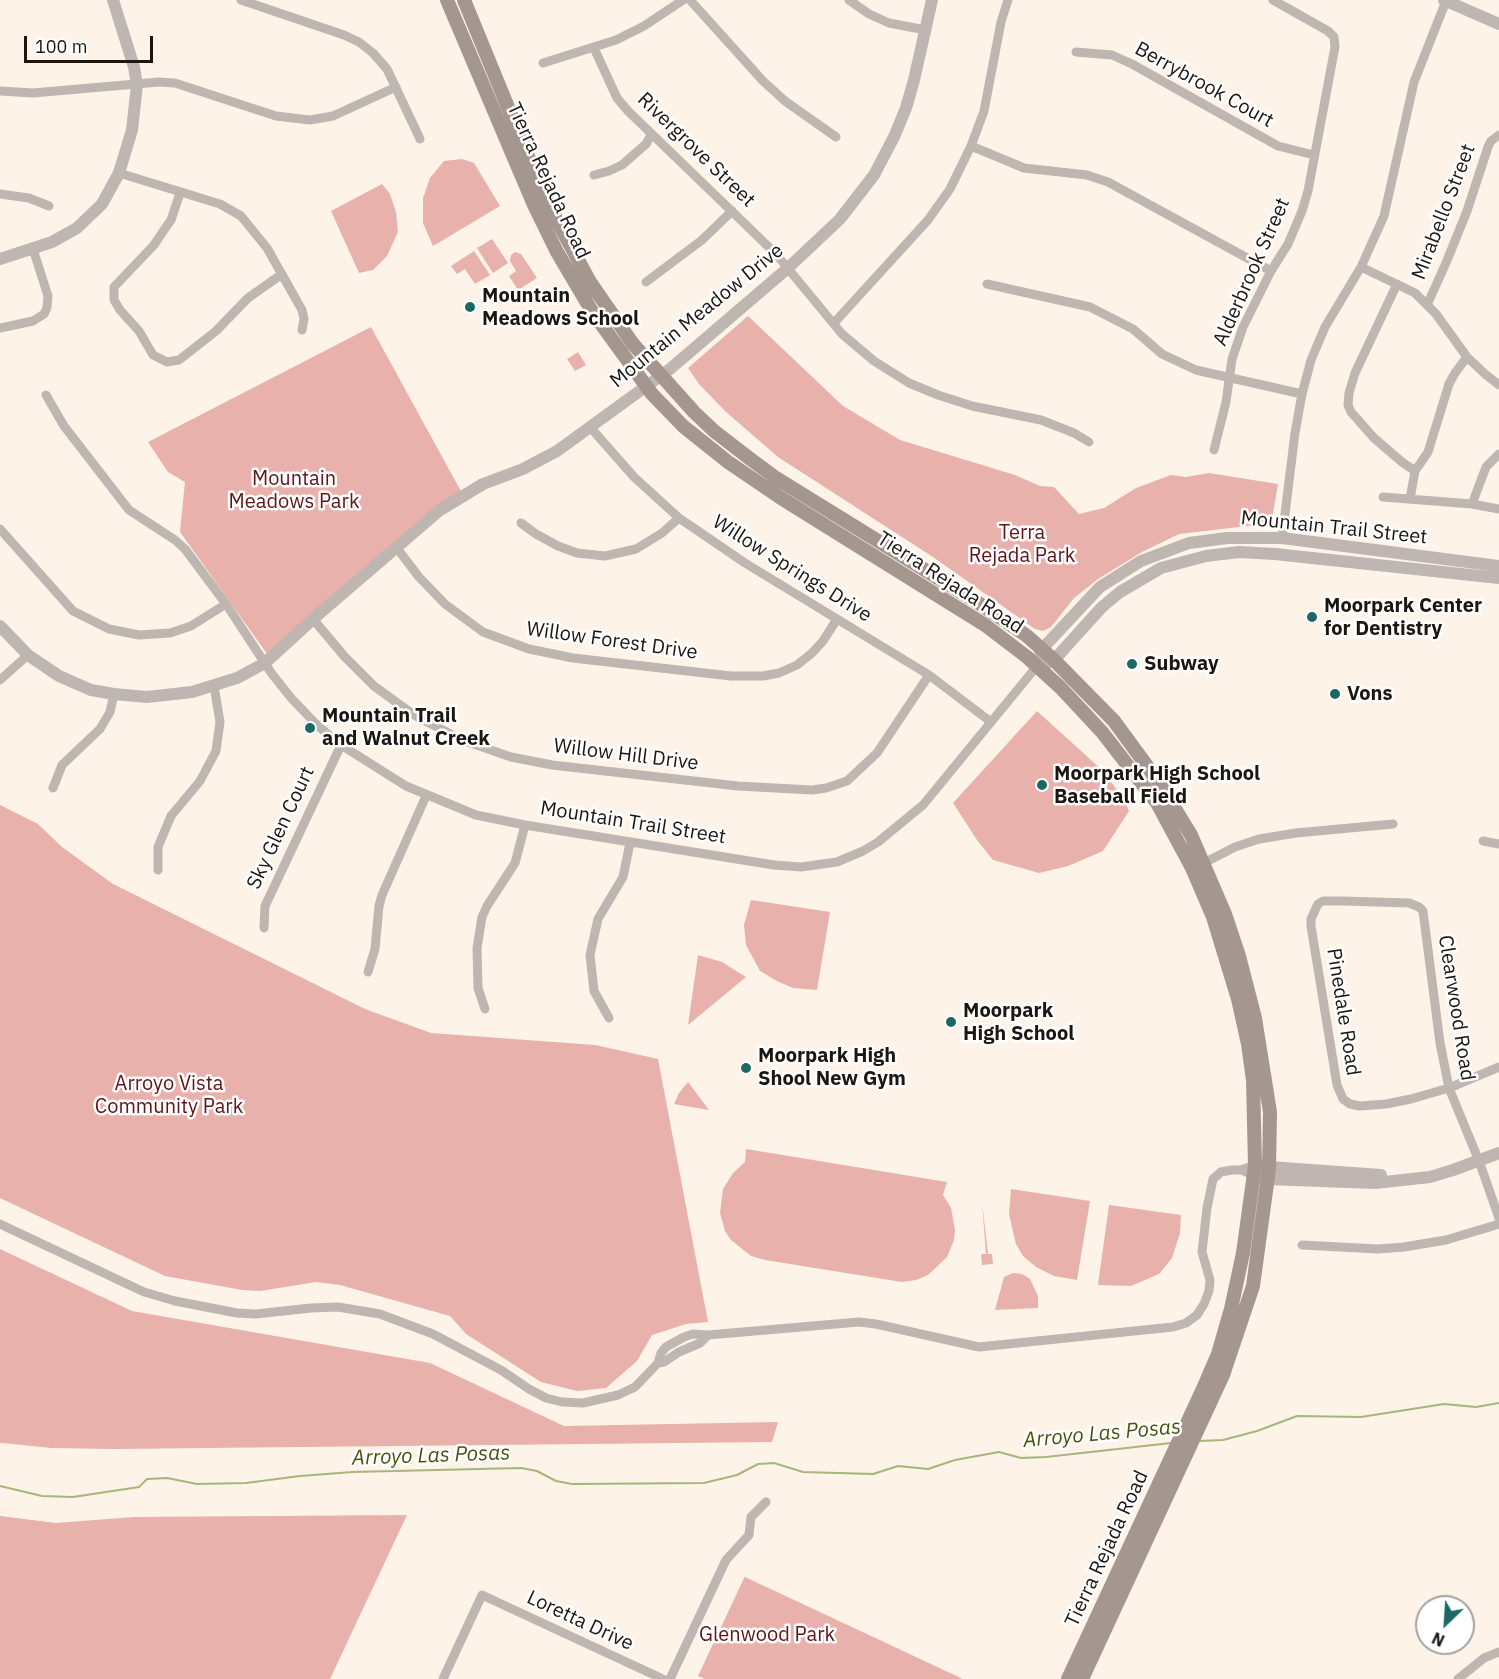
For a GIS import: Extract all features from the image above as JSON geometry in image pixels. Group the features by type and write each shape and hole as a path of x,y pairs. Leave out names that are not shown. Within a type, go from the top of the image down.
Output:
{"main road":[{"name":"Tierra Rejada Road","path":"447,0 557,252 593,313 646,386 683,426 728,462 781,498 985,625 1037,666 1068,695 1123,756 1198,866 1225,914 1239,956 1255,1018 1270,1112 1258,1172 1252,1286 1176,1479 1082,1679"},
{"name":"Tierra Rejada Road","path":"464,0 546,200 570,247 615,320 661,376 714,431 776,478 980,604 1042,649 1113,721 1132,744 1181,817 1198,866"},
{"name":"Tierra Rejada Road","path":"1068,1679 1161,1481 1224,1354"}],"street":[{"path":"0,259 67,235 102,204 119,173 134,123 137,85 134,67 113,0"},
{"path":"241,0 334,31 359,42 381,60 420,139"},
{"path":"543,63 594,48 632,33 683,0"},
{"path":"690,0 763,81 785,101 836,137"},
{"path":"849,0 869,14 889,23 926,30"},
{"name":"Mountain Meadow Drive","path":"0,626 28,655 59,676 85,688 114,694 147,697 175,695 237,678 265,663 429,518 483,484 532,465 557,451 661,376 788,268 840,219 874,176 894,137 906,108 932,0"},
{"path":"834,323 928,220 950,189 971,146 984,111 1001,22 1008,0"},
{"name":"Alderbrook Street","path":"1214,450 1226,402 1232,359 1243,327 1271,271 1296,229 1308,191 1335,47 1334,37 1325,28 1273,0"},
{"path":"1282,538 1302,394 1321,335 1361,267 1384,216 1414,82 1445,1 1499,24"},
{"name":"Rivergrove Street","path":"594,48 617,98 651,135 776,254 842,334 874,361 909,383 956,401 1041,420 1074,433 1089,442"},
{"name":"Berrybrook Court","path":"1076,52 1112,56 1132,64 1268,141 1290,150 1314,155"},
{"path":"0,91 33,93 159,82 175,83 276,116 310,120 333,116 396,87"},
{"path":"594,175 622,165 646,144 651,135"},
{"name":"Mirabello Street","path":"1427,305 1467,211 1488,147 1491,141 1499,135"},
{"path":"971,146 1024,168 1087,175 1108,182 1271,271"},
{"path":"119,173 220,204 241,216 267,248 303,310 302,330"},
{"path":"180,193 171,220 154,245 116,284 113,295 120,310 140,331 153,355 167,362 174,362 184,357 216,331 248,298 282,274"},
{"path":"0,195 29,198 49,206"},
{"path":"646,282 702,240 732,211"},
{"path":"0,328 33,321 46,312 48,296 33,249"},
{"path":"1361,267 1415,293 1467,357 1499,385"},
{"path":"987,284 1090,308 1123,323 1162,354 1196,370 1302,394"},
{"path":"1397,284 1356,373 1349,393 1348,405 1368,432 1415,471"},
{"path":"1410,498 1415,471 1428,452 1449,384 1467,357"},
{"name":"Mountain Trail Street","path":"46,395 64,426 129,510 185,549 292,699 341,745 382,773 426,796 476,814 630,843 784,866 811,866 842,860 878,842 923,805 1037,666 1042,649 1100,587 1141,561 1202,541 1251,537 1282,538 1499,566"},
{"name":"Willow Springs Drive","path":"590,427 655,499 679,518 745,563 929,675 991,722"},
{"path":"1472,504 1486,467 1499,454"},
{"path":"1383,497 1472,504 1499,509"},
{"path":"521,523 558,546 577,553 605,556 636,549 662,533 679,518"},
{"path":"0,529 73,612 109,629 139,635 170,633 191,626 226,604"},
{"name":"Willow Forest Drive","path":"396,548 435,594 455,613 483,632 529,649 573,658 731,676 763,676 779,673 797,665 823,641 837,619"},
{"name":"Mountain Trail Street","path":"1037,666 1054,660 1101,607 1120,592 1161,568 1206,556 1239,552 1275,554 1499,578"},
{"name":"Willow Hill Drive","path":"313,619 344,656 374,686 414,715 462,740 511,757 552,765 738,786 802,791 826,788 847,781 877,753 929,675"},
{"path":"0,680 28,655"},
{"path":"158,870 158,847 171,816 200,781 216,751 220,722 214,686"},
{"path":"53,788 62,765 100,729 110,712 114,694"},
{"name":"Sky Glen Court","path":"264,928 265,906 341,745"},
{"path":"368,972 375,949 382,895 426,796"},
{"path":"1198,866 1235,847 1258,839 1393,824"},
{"path":"485,1009 478,988 477,948 482,917 515,863 525,825"},
{"path":"1483,841 1499,844"},
{"path":"609,1018 594,991 590,955 598,919 623,877 630,843"},
{"name":"Clearwood Road","path":"1314,910 1323,901 1343,900 1409,903 1422,909 1440,1043 1449,1088 1478,1158 1499,1218"},
{"name":"Pinedale Road","path":"1314,910 1311,926 1340,1095 1355,1105 1411,1099 1449,1088 1499,1067"},
{"path":"0,1224 144,1292 175,1301 237,1313 256,1314 338,1307 380,1314 433,1334 501,1370 528,1389 546,1398 562,1402 583,1403 618,1395 635,1387 658,1364 661,1353 666,1347 693,1334 708,1335 859,1322 979,1347 994,1347 1173,1328 1197,1315 1209,1291 1209,1280 1202,1252 1213,1179 1221,1172 1232,1170 1364,1183 1393,1182 1430,1177 1478,1158 1499,1146"},
{"path":"1478,1158 1499,1153"},
{"path":"1302,1245 1378,1249 1404,1247 1446,1240 1499,1224"},
{"path":"670,1679 726,1560 748,1535 751,1517 766,1502"},
{"name":"Loretta Drive","path":"443,1679 482,1595 663,1679"},
{"path":"1458,1679 1484,1658 1499,1652"}],"green space":[{"path":"462,159 474,163 500,206 433,246 423,223 423,198 430,178 444,161"},
{"path":"382,184 390,194 396,212 398,232 387,256 373,270 359,273 331,211"},
{"path":"492,239 508,263 493,273 477,248"},
{"path":"474,251 490,275 475,284 465,269 457,274 451,266"},
{"path":"515,252 521,254 537,278 518,290 509,276 516,271 510,261 511,255"},
{"name":"Terra Rejada Park","path":"748,316 843,406 900,440 1015,475 1040,486 1054,487 1079,514 1104,508 1136,488 1171,475 1186,477 1209,473 1278,484 1272,519 1265,524 1179,534 1142,552 1098,579 1074,598 1051,627 1043,631 1035,629 933,557 778,457 725,411 699,384 688,368"},
{"name":"Mountain Meadows Park","path":"371,327 463,495 270,658 180,532 185,482 168,472 148,442"},
{"path":"578,352 586,365 575,371 567,359"},
{"name":"Moorpark High School Baseball Field","path":"1037,711 1102,770 1124,799 1129,811 1103,851 1068,866 1039,873 993,860 953,803"},
{"name":"Arroyo Vista Community Park","path":"0,805 38,824 62,847 113,884 365,1009 431,1033 595,1045 658,1059 708,1322 686,1324 652,1335 637,1361 606,1388 577,1391 541,1382 466,1334 450,1316 340,1285 316,1282 260,1291 242,1290 165,1276 0,1198"},
{"path":"751,900 830,912 817,990 793,988 760,971 746,945 744,925"},
{"path":"698,955 722,962 746,977 688,1025"},
{"path":"688,1082 709,1110 674,1104"},
{"path":"746,1149 947,1182 943,1195 951,1208 955,1230 954,1240 947,1257 928,1275 902,1282 751,1256 731,1240 725,1231 720,1213 723,1189 733,1173 745,1162"},
{"path":"1011,1189 1090,1201 1077,1280 1054,1276 1036,1267 1023,1256 1016,1244 1009,1214"},
{"path":"982,1202 988,1254 992,1254 993,1264 982,1265 981,1254 986,1254"},
{"path":"1109,1205 1181,1215 1180,1233 1172,1258 1159,1274 1131,1286 1098,1285"},
{"path":"0,1249 132,1311 430,1363 564,1426 778,1422 772,1442 114,1449 51,1448 0,1443"},
{"path":"1013,1273 1022,1274 1030,1279 1038,1296 1038,1308 995,1310 1004,1277"},
{"path":"407,1515 330,1679 0,1679 0,1516 56,1523 134,1517"},
{"name":"Glenwood Park","path":"745,1576 963,1679 705,1679 698,1676"}],"waterway":[{"name":"Arroyo Las Posas","path":"1198,1441 1223,1440 1257,1431 1297,1416 1361,1417 1444,1404 1476,1407 1499,1403"},
{"name":"Arroyo Las Posas","path":"0,1486 42,1496 73,1497 139,1487 147,1479 167,1478 197,1484 246,1483 353,1472 521,1468 537,1471 556,1481 572,1484 704,1483 737,1475 758,1464 774,1463 803,1472 873,1474 898,1466 928,1469 955,1460 999,1452 1021,1458 1046,1457 1171,1443"}],"place":[{"name":"Mountain Meadows School","path":"470,307"},
{"name":"Moorpark Center for Dentistry","path":"1312,617"},
{"name":"Subway","path":"1132,664"},
{"name":"Vons","path":"1335,694"},
{"name":"Mountain Trail and Walnut Creek","path":"310,728"},
{"name":"Moorpark High School Baseball Field","path":"1042,785"},
{"name":"Moorpark High School","path":"951,1022"},
{"name":"Moorpark High Shool New Gym","path":"746,1068"}]}
